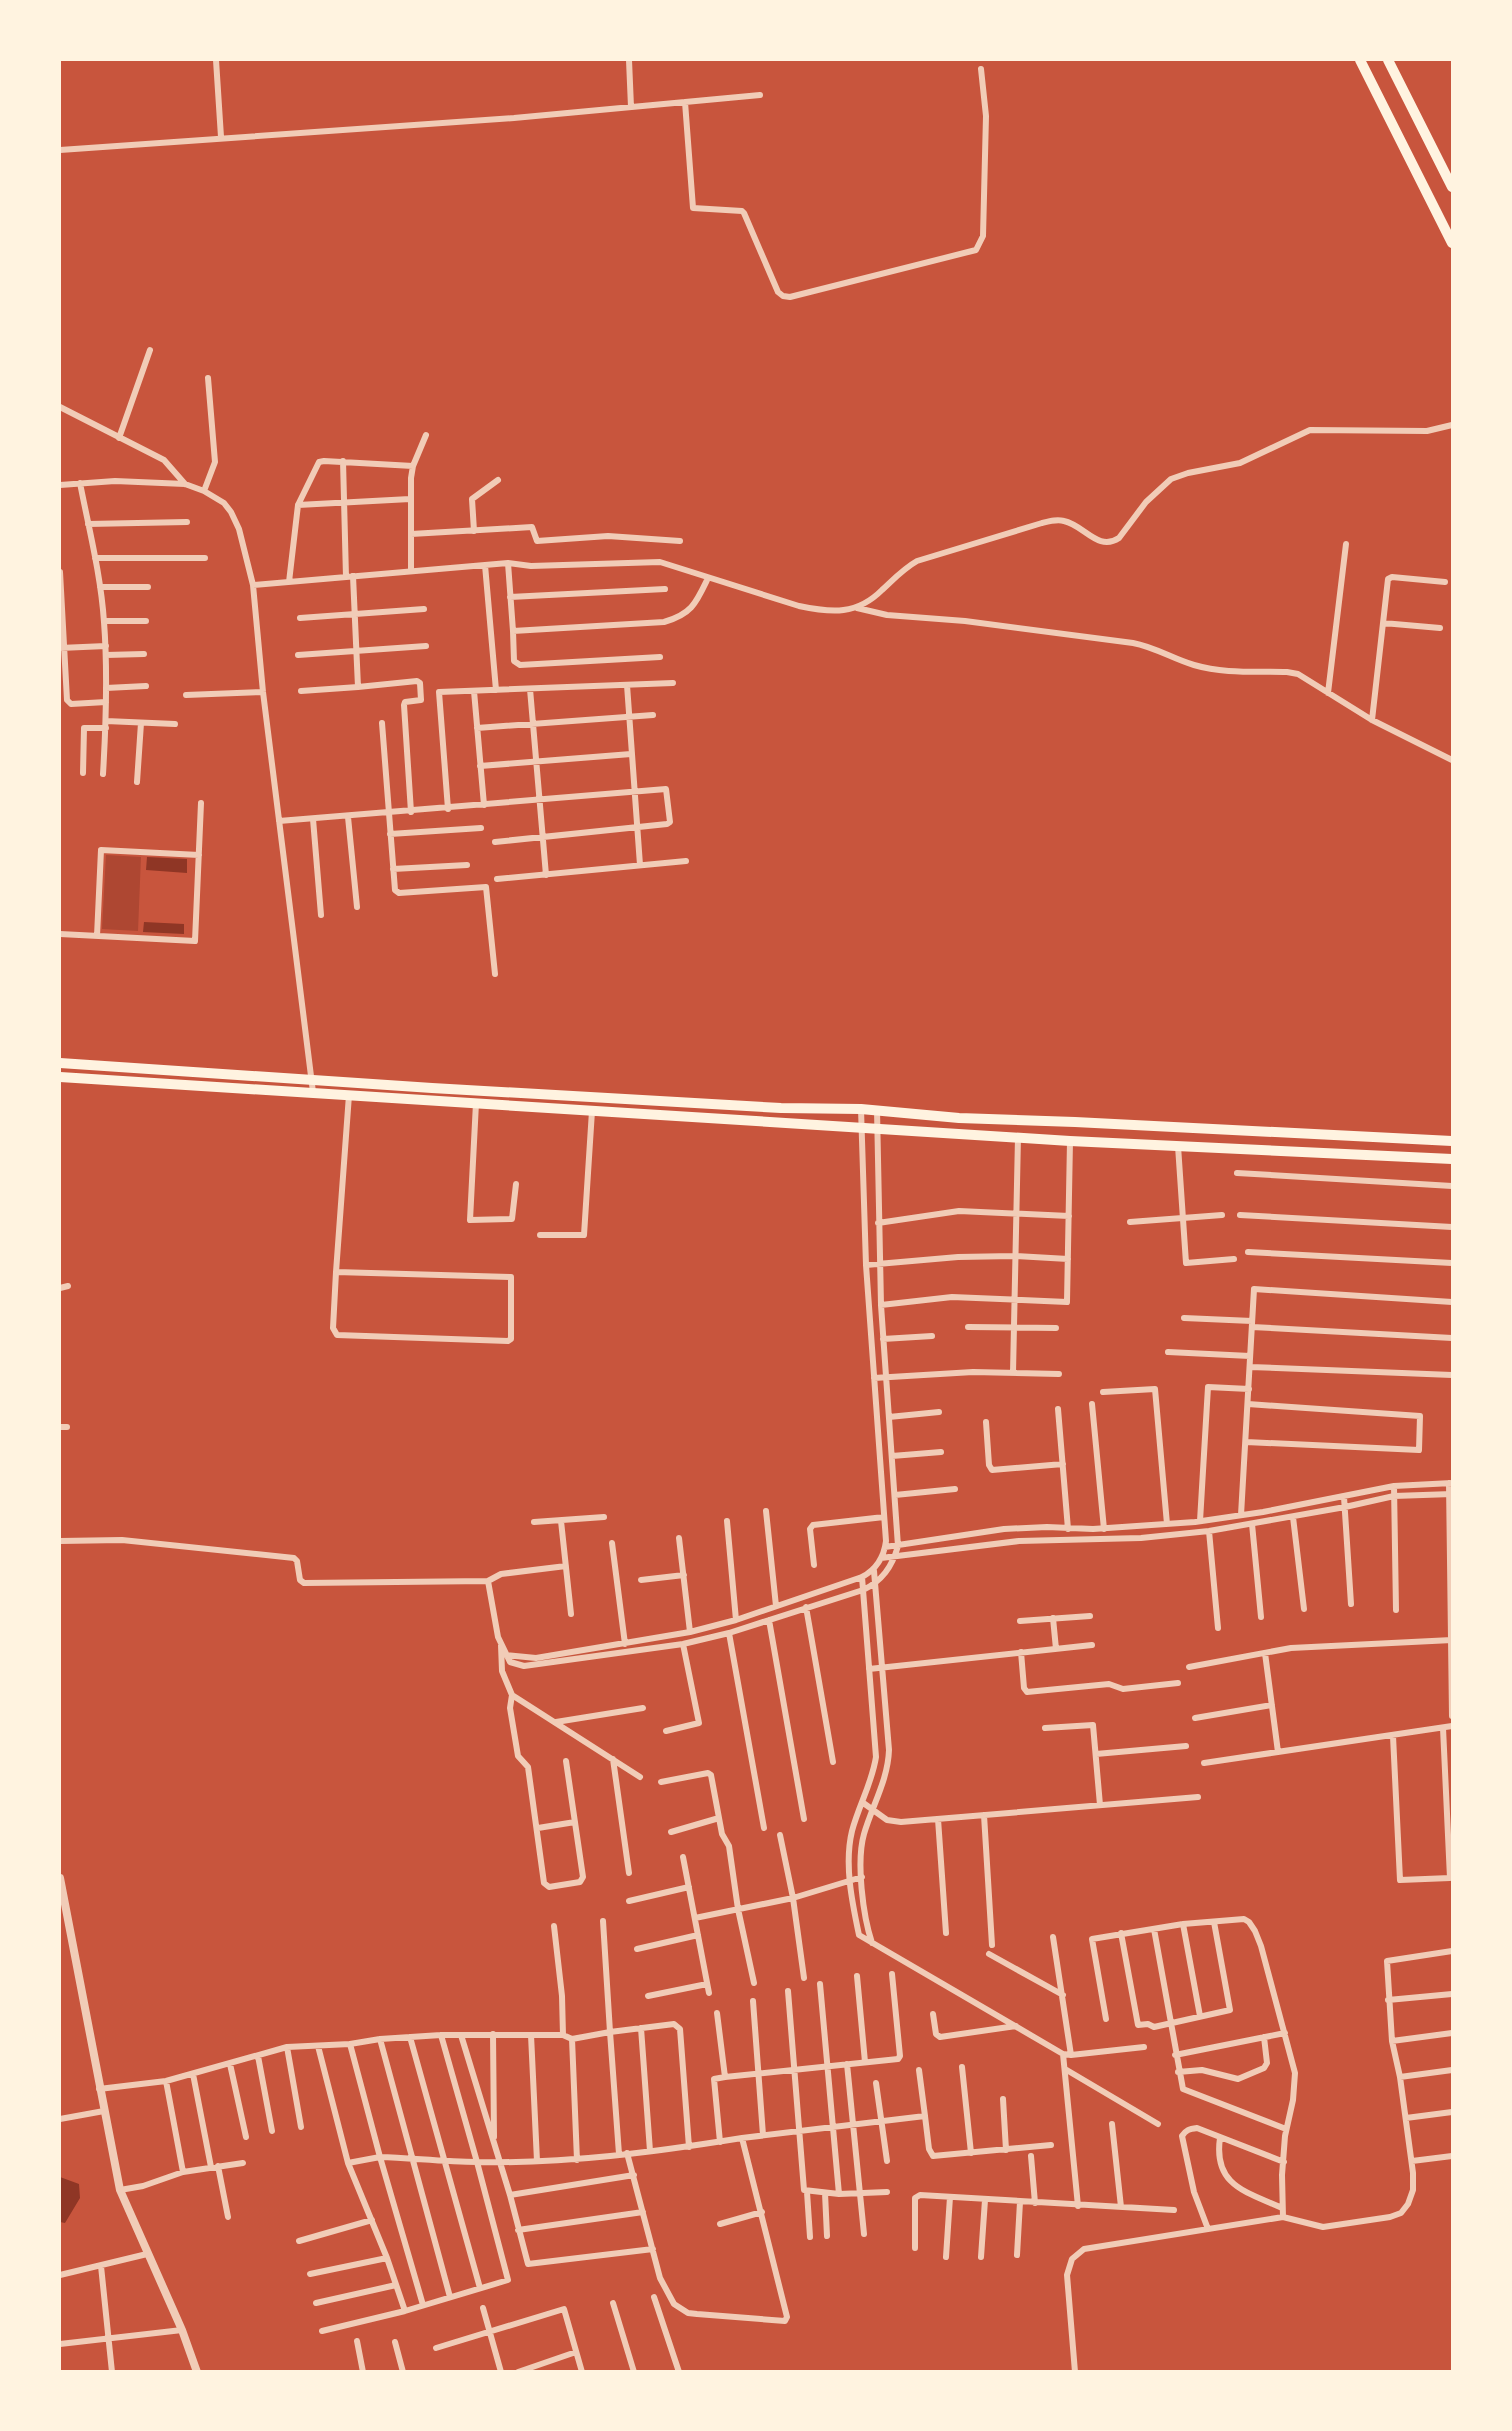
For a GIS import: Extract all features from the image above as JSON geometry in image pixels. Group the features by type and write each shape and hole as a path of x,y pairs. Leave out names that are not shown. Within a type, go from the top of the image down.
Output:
{"highway":[{"path":"1360,60 1452,243"},
{"path":"1388,60 1452,187"},
{"path":"60,1063 697,1103 861,1109 959,1118 1452,1141"},
{"path":"60,1077 1018,1138 1452,1159"}],"street":[{"path":"216,60 221,137"},
{"path":"629,60 631,107"},
{"path":"685,102 693,208 744,213 778,292 790,297 976,250 980,246 983,236 986,116 981,68"},
{"path":"60,150 514,118 760,95"},
{"path":"119,438 149,350"},
{"path":"204,491 215,462 208,378"},
{"path":"60,407 164,460 185,484"},
{"path":"253,585 508,563 531,566 660,562 799,606 834,612 857,608 870,601 917,561 1042,523 1061,520 1069,522 1099,541 1113,542 1146,502 1171,479 1240,463 1310,430 1427,431 1452,425"},
{"path":"411,571 410,499 414,466 426,435"},
{"path":"289,582 298,505 319,463 324,460 414,466"},
{"path":"343,461 358,687"},
{"path":"474,531 471,499 498,480"},
{"path":"60,485 115,481 185,484 224,503 239,529 253,585 262,692 313,1092"},
{"path":"80,483 100,587 106,646 103,774"},
{"path":"298,505 410,499"},
{"path":"88,524 187,522"},
{"path":"411,534 532,527 537,541 608,536 680,541"},
{"path":"1328,693 1346,544"},
{"path":"95,558 205,558"},
{"path":"508,563 514,661 520,665 660,657"},
{"path":"485,565 496,690"},
{"path":"60,572 62,648 68,703 106,702"},
{"path":"513,631 664,622 685,613 695,605 708,578"},
{"path":"1371,720 1389,578 1445,582"},
{"path":"100,587 148,587"},
{"path":"510,597 665,589"},
{"path":"857,608 887,615 965,621 1133,643 1150,646 1202,667 1236,672 1298,674 1371,720 1452,760"},
{"path":"300,618 424,609"},
{"path":"104,621 146,621"},
{"path":"1383,623 1440,628"},
{"path":"62,648 106,646"},
{"path":"298,655 426,646"},
{"path":"106,655 144,654"},
{"path":"301,691 417,681 420,683 421,700 405,702 404,705 411,812"},
{"path":"448,808 439,692 673,683"},
{"path":"627,685 640,865"},
{"path":"106,688 146,686"},
{"path":"530,689 546,874"},
{"path":"474,691 484,805"},
{"path":"186,695 262,692"},
{"path":"477,728 653,715"},
{"path":"137,782 141,723"},
{"path":"382,723 395,890 399,893 486,887 495,974"},
{"path":"83,773 84,728 106,724 175,724"},
{"path":"481,766 631,754"},
{"path":"278,821 388,814 666,788 670,822 667,824 495,842"},
{"path":"60,934 195,941 201,803"},
{"path":"348,817 357,907"},
{"path":"313,819 321,915"},
{"path":"390,834 481,828"},
{"path":"97,936 101,850 199,855"},
{"path":"496,879 686,861"},
{"path":"393,869 467,865"},
{"path":"336,1272 511,1277 511,1339 337,1335 333,1328 336,1272 349,1095"},
{"path":"476,1103 470,1220 512,1219 516,1184"},
{"path":"506,1655 536,1658 690,1632 736,1620 874,1571 885,1547 866,1265 861,1109"},
{"path":"501,1645 510,1662 524,1666 683,1644 729,1633 863,1590 877,1583 890,1568 898,1546 881,1305 877,1110"},
{"path":"540,1235 584,1236 592,1111"},
{"path":"1013,1373 1018,1138"},
{"path":"881,1305 951,1297 1067,1302 1070,1141"},
{"path":"1178,1146 1186,1263 1234,1259"},
{"path":"1237,1173 1452,1186"},
{"path":"878,1223 959,1211 1069,1216"},
{"path":"1130,1222 1222,1215"},
{"path":"1240,1215 1452,1227"},
{"path":"1248,1252 1452,1263"},
{"path":"866,1265 958,1257 1068,1259"},
{"path":"60,1288 68,1286"},
{"path":"1241,1515 1253,1290 1255,1288 1452,1301"},
{"path":"1184,1318 1452,1338"},
{"path":"968,1327 1056,1328"},
{"path":"883,1339 932,1336"},
{"path":"1168,1352 1250,1356"},
{"path":"1250,1367 1452,1375"},
{"path":"874,1378 973,1371 1059,1374"},
{"path":"1200,1521 1208,1387 1249,1389"},
{"path":"1103,1392 1155,1389 1167,1524"},
{"path":"1092,1404 1104,1529"},
{"path":"1246,1442 1419,1450 1420,1416 1248,1404"},
{"path":"1058,1409 1068,1539"},
{"path":"889,1417 939,1412"},
{"path":"986,1422 989,1465 992,1470 1063,1464"},
{"path":"892,1456 941,1452"},
{"path":"885,1547 1004,1529 1104,1529 1200,1521 1394,1486 1451,1483 1452,1716"},
{"path":"1394,1486 1396,1610"},
{"path":"895,1495 955,1489"},
{"path":"881,1558 991,1543 1141,1538 1209,1531 1394,1496 1451,1494"},
{"path":"1344,1497 1351,1604"},
{"path":"766,1511 776,1606"},
{"path":"534,1522 604,1517"},
{"path":"814,1565 810,1529 813,1525 884,1517"},
{"path":"1293,1517 1304,1609"},
{"path":"561,1521 571,1614"},
{"path":"727,1521 736,1620"},
{"path":"1252,1524 1261,1617"},
{"path":"1140,1526 1141,1538"},
{"path":"1209,1531 1219,1628"},
{"path":"679,1538 690,1632"},
{"path":"60,1541 122,1540 294,1558 297,1561 300,1580 304,1583 488,1581 501,1574 566,1566"},
{"path":"612,1543 626,1652"},
{"path":"872,1943 862,1877 862,1842 888,1767 889,1751 874,1571"},
{"path":"641,1580 684,1575"},
{"path":"862,1577 876,1757 849,1850 850,1881 859,1935 1067,2054 1144,2047"},
{"path":"488,1581 501,1645 502,1671 512,1695 510,1708 518,1756 528,1767 544,1883 549,1887 580,1882 583,1877 566,1761"},
{"path":"806,1608 833,1762"},
{"path":"1020,1621 1090,1616"},
{"path":"1053,1618 1056,1649"},
{"path":"769,1620 804,1819"},
{"path":"729,1633 764,1828"},
{"path":"1189,1667 1291,1648 1451,1640"},
{"path":"666,1731 699,1723 683,1644"},
{"path":"869,1669 1092,1645"},
{"path":"1021,1652 1024,1688 1027,1692 1109,1684 1123,1689 1178,1684"},
{"path":"1265,1653 1278,1752"},
{"path":"512,1695 640,1777"},
{"path":"1195,1718 1272,1704"},
{"path":"556,1722 643,1708"},
{"path":"873,1720 887,1719"},
{"path":"1045,1728 1093,1725 1100,1805"},
{"path":"1204,1763 1452,1726"},
{"path":"1394,1735 1400,1879 1450,1878 1443,1728"},
{"path":"1096,1754 1186,1746"},
{"path":"613,1759 629,1873"},
{"path":"661,1782 709,1773 722,1833 729,1846 738,1909 754,1983"},
{"path":"862,1802 887,1820 901,1822 1198,1797"},
{"path":"984,1815 992,1945"},
{"path":"671,1832 719,1818"},
{"path":"938,1819 946,1933"},
{"path":"538,1828 575,1822"},
{"path":"780,1835 793,1898 804,1978"},
{"path":"683,1857 709,1993"},
{"path":"695,1918 793,1898 862,1877"},
{"path":"60,1878 63,1906 120,2190 182,2330 197,2371"},
{"path":"629,1901 688,1887"},
{"path":"1106,2019 1091,1941 1095,1937 1183,1924 1244,1919 1249,1922 1261,1946 1295,2073 1282,2175 1283,2217"},
{"path":"603,1921 619,2154"},
{"path":"1121,1933 1138,2026 1148,2024 1154,2027 1230,2010 1214,1922"},
{"path":"1183,1924 1200,2016"},
{"path":"554,1926 562,1996 563,2035"},
{"path":"1154,1929 1181,2086 1185,2091 1286,2129"},
{"path":"637,1949 698,1936"},
{"path":"1053,1937 1063,1994 1067,2054 1065,2069 1077,2206"},
{"path":"1075,2371 1068,2275 1072,2259 1084,2249 1283,2217 1323,2227 1401,2213 1413,2190 1412,2161 1392,2041 1387,1961 1452,1951"},
{"path":"989,1954 1063,1994"},
{"path":"720,2142 715,2078 900,2057 892,1973"},
{"path":"856,1976 865,2062"},
{"path":"648,1996 706,1984"},
{"path":"820,1984 839,2194"},
{"path":"788,1991 810,2237"},
{"path":"1388,2000 1452,1994"},
{"path":"753,2001 763,2135"},
{"path":"718,2013 724,2077"},
{"path":"933,2014 936,2034 940,2037 1016,2026"},
{"path":"99,2089 166,2081 286,2047 440,2035 563,2035 572,2039 674,2024 680,2029 689,2147"},
{"path":"641,2028 650,2151"},
{"path":"1175,2055 1285,2033"},
{"path":"493,2034 494,2145"},
{"path":"1392,2041 1452,2034"},
{"path":"322,2331 405,2311 506,2281 508,2277 440,2035"},
{"path":"461,2035 529,2264 653,2249"},
{"path":"531,2035 537,2161"},
{"path":"410,2037 480,2288"},
{"path":"1178,2072 1202,2070 1232,2079 1242,2079 1264,2068 1267,2063 1264,2037"},
{"path":"380,2039 450,2297"},
{"path":"572,2039 577,2160"},
{"path":"350,2044 423,2305"},
{"path":"318,2046 348,2163 387,2258 405,2311"},
{"path":"286,2047 301,2127"},
{"path":"258,2056 272,2131"},
{"path":"230,2064 246,2137"},
{"path":"847,2064 864,2234"},
{"path":"962,2067 971,2153"},
{"path":"1065,2069 1158,2124"},
{"path":"919,2070 929,2149 933,2156 1051,2146"},
{"path":"1400,2077 1452,2070"},
{"path":"193,2074 228,2217"},
{"path":"166,2081 183,2172"},
{"path":"876,2082 887,2161"},
{"path":"1003,2099 1006,2150"},
{"path":"60,2119 104,2111"},
{"path":"1406,2118 1452,2112"},
{"path":"348,2163 380,2157 477,2162 577,2160 925,2116"},
{"path":"1112,2124 1121,2207"},
{"path":"1208,2229 1194,2192 1182,2136 1189,2129 1197,2129 1284,2162"},
{"path":"627,2153 660,2278 674,2304 697,2314 785,2321 787,2317 743,2138"},
{"path":"1220,2138 1220,2157 1228,2181 1235,2187 1282,2208"},
{"path":"1031,2156 1035,2203"},
{"path":"1412,2161 1452,2156"},
{"path":"120,2190 143,2186 183,2172 243,2163"},
{"path":"510,2195 634,2175"},
{"path":"807,2192 887,2192"},
{"path":"825,2193 827,2236"},
{"path":"915,2248 915,2198 920,2196 1174,2210"},
{"path":"946,2257 950,2197"},
{"path":"981,2257 985,2200"},
{"path":"1017,2255 1020,2202"},
{"path":"720,2224 762,2211"},
{"path":"518,2230 643,2212"},
{"path":"299,2241 372,2220"},
{"path":"60,2275 147,2253"},
{"path":"310,2274 387,2258"},
{"path":"101,2266 112,2371"},
{"path":"316,2303 396,2285"},
{"path":"653,2297 678,2371"},
{"path":"612,2303 634,2371"},
{"path":"483,2308 501,2371"},
{"path":"436,2348 564,2309 582,2371"},
{"path":"60,2343 182,2330"},
{"path":"357,2341 363,2371"},
{"path":"395,2342 403,2371"},
{"path":"518,2371 576,2352"}],"shaded area":[{"path":"106,855 141,857 138,931 102,929"},
{"path":"147,857 187,859 187,873 146,870"},
{"path":"144,922 184,924 184,934 143,932"},
{"path":"60,2177 79,2184 80,2198 65,2223 60,2222"}]}
